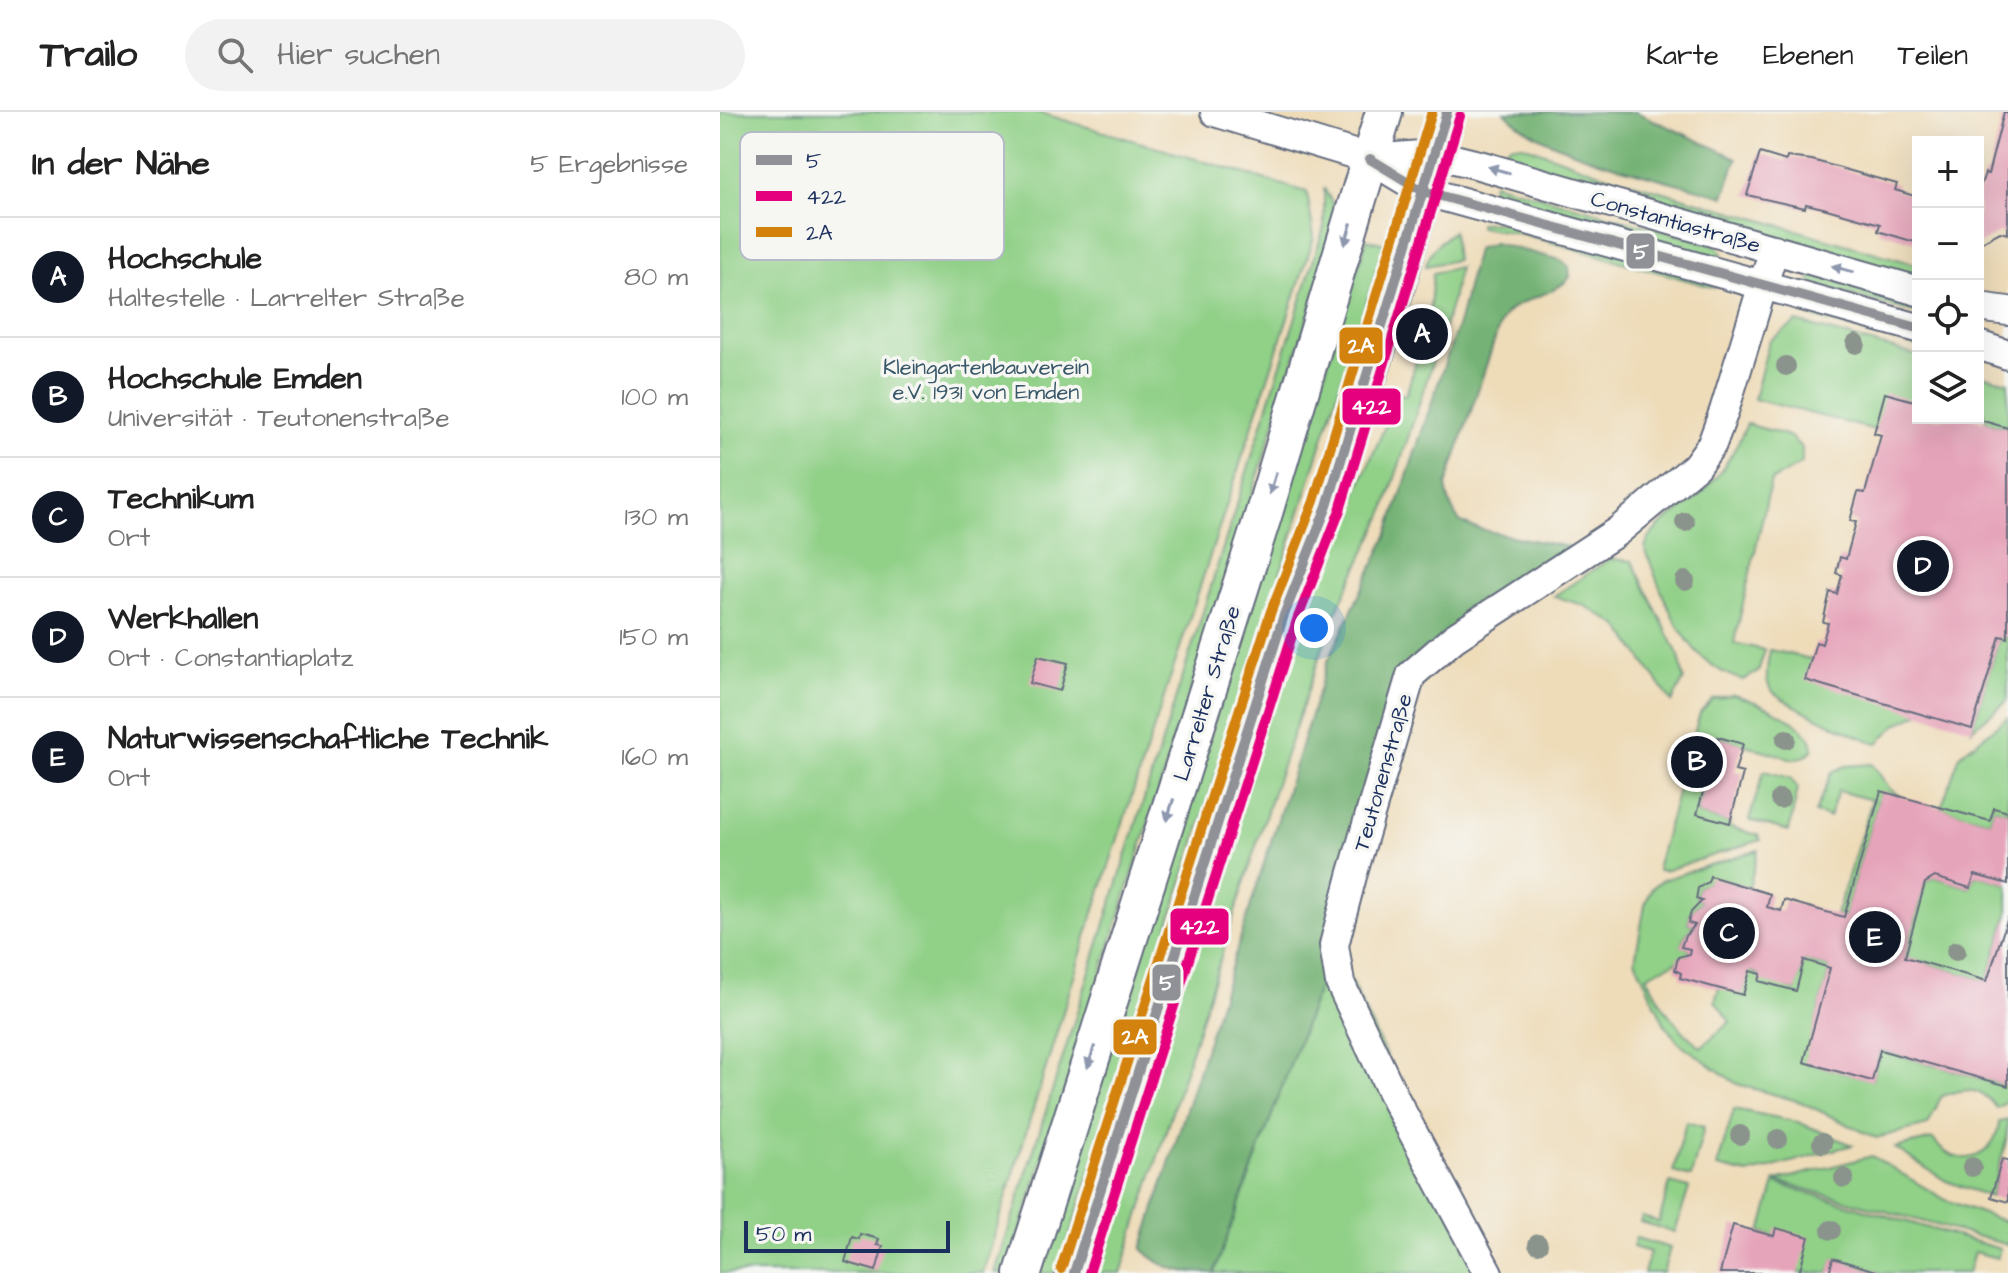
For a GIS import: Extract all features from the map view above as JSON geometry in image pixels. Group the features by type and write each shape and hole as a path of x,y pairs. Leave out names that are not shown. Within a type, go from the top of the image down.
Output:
{"street":[{"path":"1215,112 1370,159 1434,154"},
{"name":"Larrelter Straße","path":"1023,1273 1263,516 1384,112"},
{"path":"1074,1273 1284,615 1341,463 1447,112"},
{"name":"Constantiastraße","path":"1434,154 1912,289"},
{"name":"Constantiastraße","path":"1370,159 1423,191 1912,326"},
{"name":"Teutonenstraße","path":"1488,1273 1396,1101 1340,983 1334,945 1352,876 1411,675 1454,638 1618,531 1696,466 1712,444 1724,411 1774,249"},
{"path":"1984,308 2008,311"},
{"path":"1984,341 2008,333"},
{"path":"1984,345 2008,355"}],"green space":[{"name":"Kleingartenbauverein e.V. 1931 von Emden","path":"720,112 1037,112 1307,192 1314,237 1090,924 983,1273 720,1273"},
{"path":"1505,112 1636,112 1737,158 1724,196 1576,153 1522,127"},
{"path":"1510,145 1523,145 1605,175 1912,263 1912,278 1579,181 1504,151"},
{"path":"1493,183 1718,246 1722,254 1718,257 1490,193"},
{"path":"1324,188 1337,212 1336,228 1007,1273 995,1273 1324,227"},
{"path":"1503,222 1717,280 1715,288 1522,234 1479,227 1479,223"},
{"path":"1453,231 1456,260 1426,266 1432,251"},
{"path":"1367,239 1385,244 1058,1273 1041,1273"},
{"path":"1494,243 1561,260 1569,267 1570,277 1554,289 1515,307 1501,321 1446,486 1448,495 1457,517 1467,525 1569,547 1424,661 1334,945 1214,1273 1175,1269 1158,1262 1142,1249 1328,661 1387,536 1460,318 1476,249"},
{"path":"1459,267 1451,305 1383,515 1333,618 1273,792 1121,1273 1089,1273 1284,659 1399,394 1406,395 1417,358 1426,360 1435,331 1428,329 1433,273"},
{"path":"1813,275 1912,301 1912,312 1814,284 1810,281"},
{"path":"1800,304 1912,335 1912,345 1799,313"},
{"path":"1797,322 1912,354 1912,406 1875,430 1754,399 1769,341"},
{"path":"1984,376 2008,382 2008,428 1987,422 1984,414"},
{"path":"1747,424 1789,436 1802,448 1802,463 1771,481 1734,643 1765,650 1758,672 1743,680 1705,660 1691,645 1669,608 1645,548 1654,531 1696,499 1717,477"},
{"path":"1610,559 1632,561 1679,656 1684,679 1672,702 1619,626 1585,606 1554,596"},
{"path":"2000,636 2008,638 2008,700 1972,729"},
{"path":"1770,650 1811,659 1921,713 1897,724 1878,743 1855,735 1803,710 1770,688 1767,669"},
{"path":"1733,695 1755,702 1794,722 1811,740 1813,749 1806,756 1793,759 1718,737 1697,814 1730,823 1729,827 1758,835 1761,840 1664,871 1658,870 1700,713 1713,699"},
{"path":"2008,717 2008,812 1994,808 1990,821 1941,808 1960,755"},
{"path":"1872,764 1890,789 1900,796 1881,792 1844,917 1836,915 1872,800 1838,791 1829,817 1815,813 1832,772 1845,766"},
{"path":"1764,771 1790,778 1798,788 1789,831 1749,820"},
{"path":"1758,850 1749,888 1708,882 1698,888 1696,898 1702,901 1691,912 1688,923 1695,925 1685,936 1682,946 1690,949 1689,954 1647,976 1676,1024 1701,1047 1730,1022 1715,1001 1719,988 1750,971 1795,991 1804,960 1830,968 1805,1062 1872,1080 1880,1050 2008,1086 2003,1104 1996,1108 1978,1092 1956,1091 1941,1097 1928,1125 1876,1138 1801,1102 1737,1084 1678,1042 1664,1023 1635,960 1645,905 1652,888 1662,880"},
{"path":"1975,875 2008,884 2008,914 1987,981 1905,957 1925,883 1935,877 1970,888"},
{"path":"1334,945 1488,1273 1214,1273"},
{"path":"1734,1109 1798,1122 1852,1145 1748,1174 1717,1167"},
{"path":"2008,1120 2006,1141 1991,1197 1946,1181 1895,1148 1933,1139 1952,1155 1972,1157 1990,1146 1999,1122"},
{"path":"1686,1122 1704,1127 1691,1177 1673,1172"},
{"path":"1872,1156 1946,1200 2008,1223 2008,1245 1776,1181"},
{"path":"1670,1183 1689,1188 1675,1232 1640,1222 1642,1217 1659,1222"},
{"path":"1775,1183 2000,1249 1997,1258 1974,1252 1968,1273 1882,1273 1834,1259 1829,1273 1799,1273 1774,1236 1761,1232"},
{"path":"1636,1238 1670,1248 1663,1273 1644,1273 1650,1252 1633,1247"}],"building":[{"path":"2004,112 2008,112 2008,234 2000,232 1984,241 1984,176 1988,174"},
{"path":"1760,153 1786,161 1787,157 1812,160 1897,184 1895,190 1912,195 1912,241 1878,231 1880,224 1823,208 1806,204 1805,208 1747,195"},
{"path":"1885,393 1912,400 1912,424 1984,424 1984,421 2008,428 2008,638 2000,636 1972,729 1805,680 1816,642 1822,644 1828,623 1823,622 1830,592 1837,594 1842,575 1836,573 1840,557 1846,559 1856,522 1850,521 1858,492 1865,493 1881,435 1874,433"},
{"path":"1038,656 1068,663 1060,691 1030,683"},
{"path":"1718,737 1743,744 1735,771 1743,773 1730,823 1697,814"},
{"path":"1881,791 1990,821 1994,808 2008,812 2008,884 1975,875 1970,888 1935,877 1925,883 1905,957 1987,981 2008,917 2008,1086 1880,1050 1872,1081 1804,1062 1830,968 1804,960 1796,991 1759,981 1761,974 1750,971 1743,995 1680,978 1681,973 1675,970 1678,957 1689,954 1690,949 1681,947 1685,936 1695,925 1688,923 1691,912 1702,901 1696,899 1698,888 1708,882 1710,876 1770,894 1767,907 1781,911 1784,900 1844,917"},
{"path":"2002,1159 2008,1160 2008,1202 1991,1197"},
{"path":"1733,1225 1774,1236 1776,1228 1809,1237 1799,1273 1720,1273"},
{"path":"860,1234 879,1239 877,1245 883,1246 876,1271 845,1262 852,1237 859,1239"},
{"path":"1833,1258 1879,1272 1879,1273 1829,1273"}],"transit line":[{"name":"2A","path":"1061,1269 1271,611 1314,501 1432,112"},
{"name":"5","path":"1074,1273 1284,615 1327,506 1447,112"},
{"name":"422","path":"1089,1273 1297,620 1340,510 1460,116"},
{"name":"5","path":"1370,159 1423,191 1912,326"}],"place":[{"name":"Hochschule","path":"1422,334"},
{"name":"Werkhallen","path":"1923,566"},
{"name":"Hochschule Emden","path":"1697,762"},
{"name":"Technikum","path":"1729,933"},
{"name":"Naturwissenschaftliche Technik","path":"1875,937"}]}
